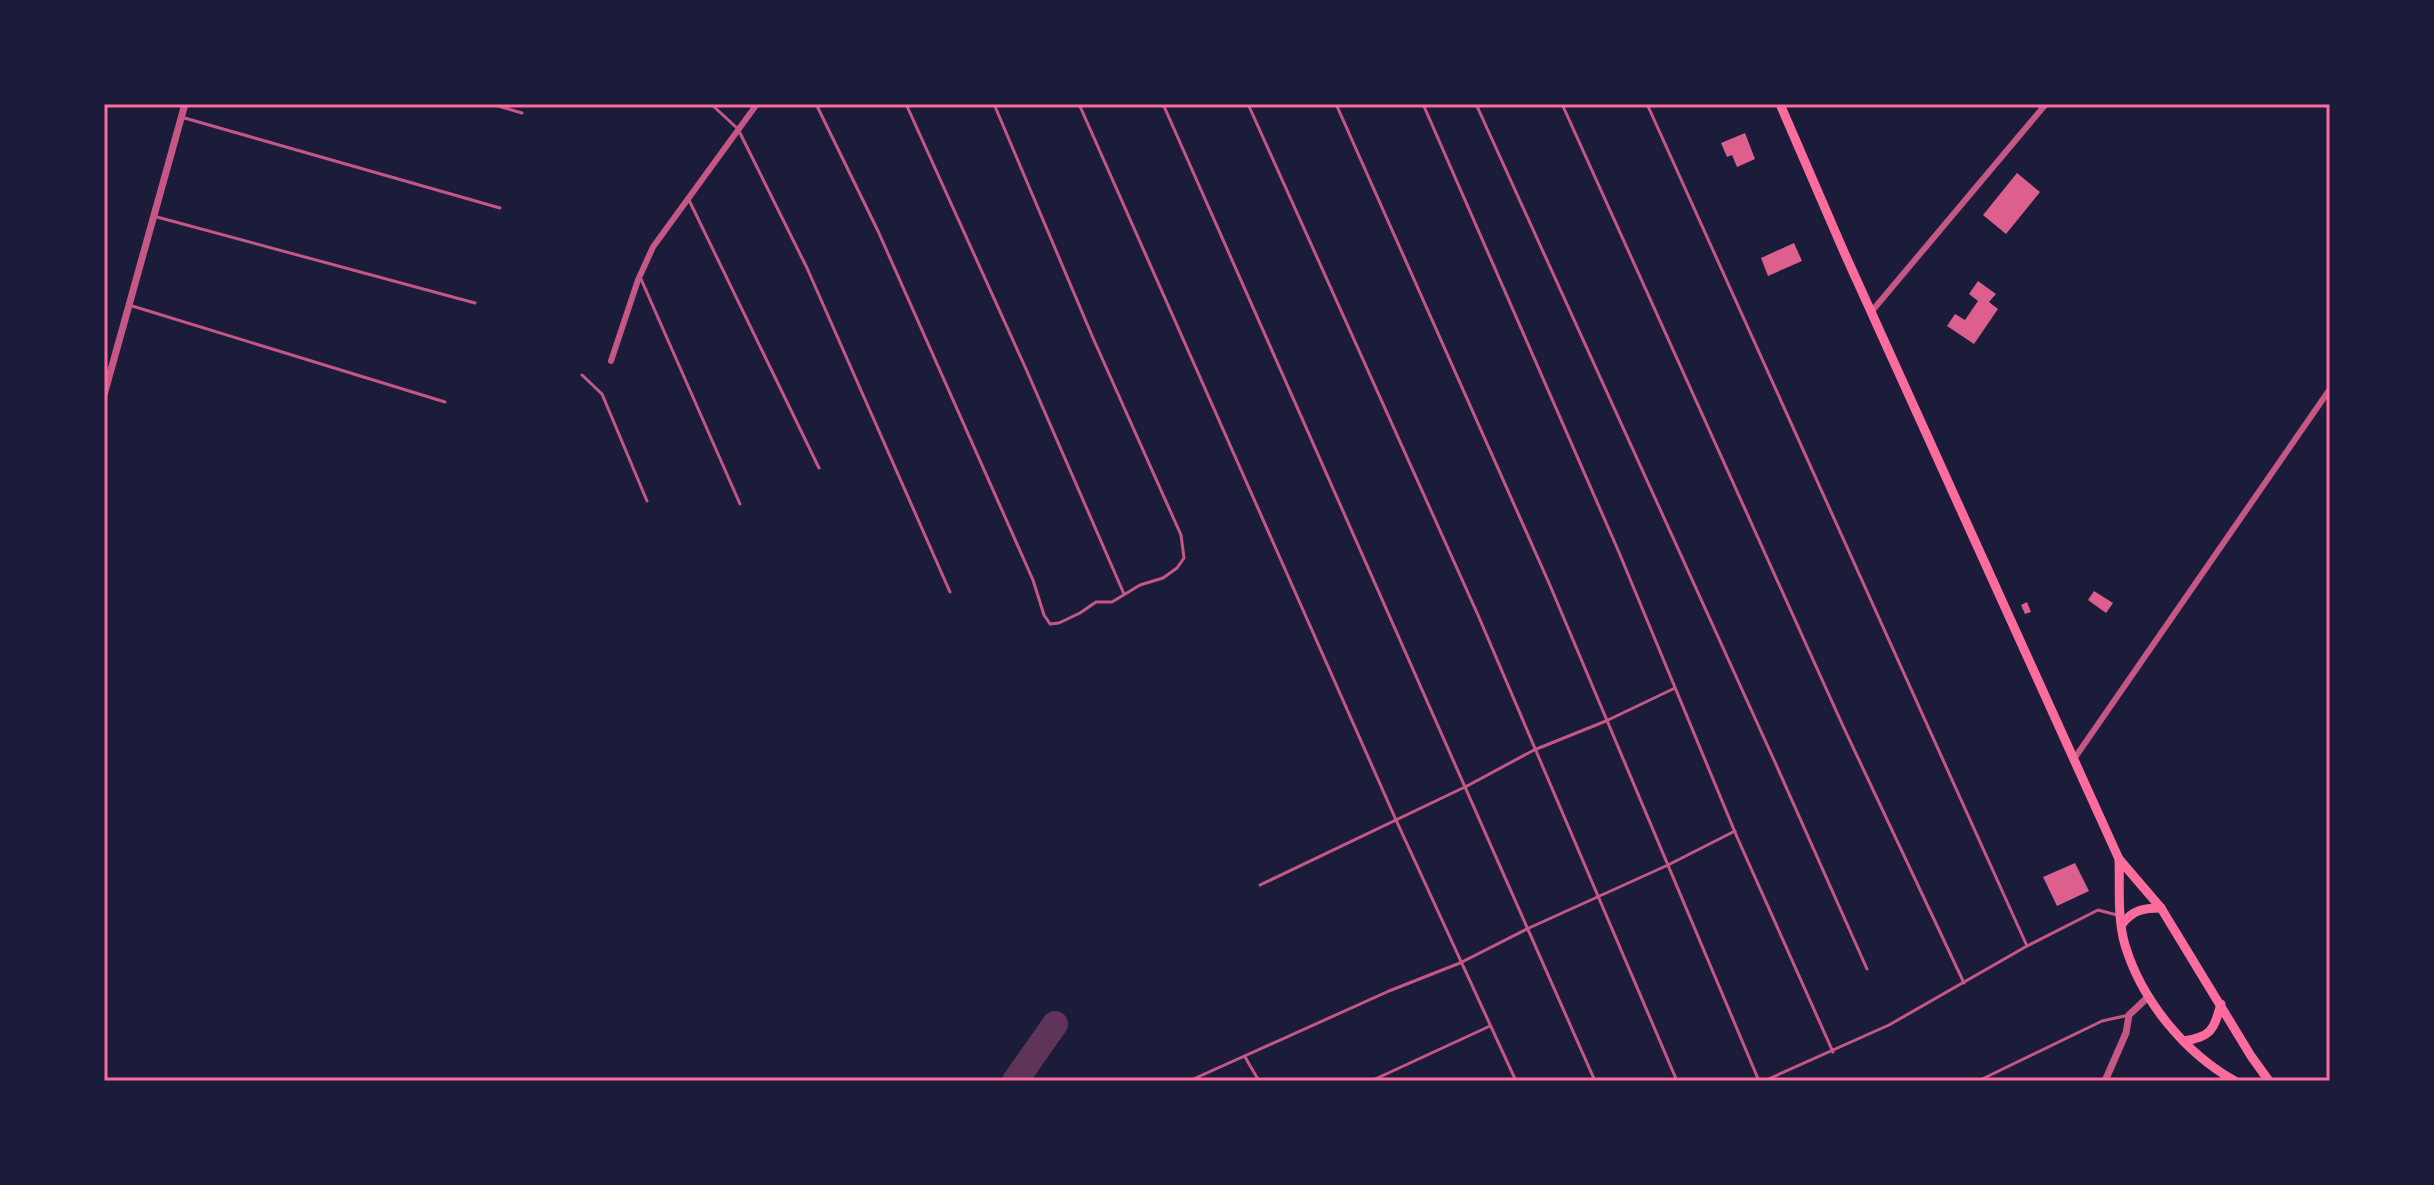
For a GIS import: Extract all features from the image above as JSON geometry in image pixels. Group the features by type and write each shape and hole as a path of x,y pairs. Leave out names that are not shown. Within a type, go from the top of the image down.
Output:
{"main road":[{"path":"1780,104 2119,859 2161,908 2269,1081"},
{"path":"2119,859 2125,944 2148,997 2184,1041 2210,1066 2235,1081"},
{"path":"2122,920 2144,908 2161,908"},
{"path":"2184,1041 2203,1038 2214,1029 2221,1004"}],"street":[{"path":"104,395 185,104"},
{"path":"611,361 639,276 653,247 757,104"},
{"path":"1872,311 2046,104"},
{"path":"2074,759 2330,389"},
{"path":"2105,1081 2126,1033 2129,1015 2148,997"}],"lane":[{"path":"491,104 522,113"},
{"path":"711,104 738,129 807,268 950,592"},
{"path":"816,104 878,231 1033,580 1044,615 1050,624 1059,623 1096,602 1112,602 1140,585 1163,578 1177,568 1184,558 1181,535 994,104"},
{"path":"906,104 1124,594"},
{"path":"1079,104 1396,820 1516,1081"},
{"path":"1163,104 1595,1081"},
{"path":"1248,104 1478,615 1677,1081"},
{"path":"1336,104 1549,583 1762,1081 1889,1025 2027,946 2098,910 2122,920"},
{"path":"1423,104 1833,1052"},
{"path":"1476,104 1867,969"},
{"path":"1562,104 1843,726 1964,983"},
{"path":"1647,104 2027,946"},
{"path":"181,117 500,208"},
{"path":"688,198 819,468"},
{"path":"153,216 475,303"},
{"path":"639,276 740,504"},
{"path":"129,305 445,402"},
{"path":"582,375 602,394 647,501"},
{"path":"1260,885 1467,786 1534,750 1606,721 1675,688"},
{"path":"1189,1081 1389,991 1460,963 1735,831"},
{"path":"1978,1081 2102,1021 2129,1015"},
{"path":"1371,1081 1490,1026"},
{"path":"1245,1057 1259,1081"}],"building":[{"path":"1745,133 1755,159 1737,167 1732,155 1727,157 1721,143"},
{"path":"2017,173 2040,192 2006,234 1983,215"},
{"path":"1794,243 1802,261 1768,276 1761,258"},
{"path":"1978,281 1996,294 1989,302 1998,309 1974,344 1947,326 1955,314 1965,320 1978,301 1969,294"},
{"path":"2094,591 2113,603 2106,613 2088,600"},
{"path":"2027,602 2031,612 2025,614 2021,605"},
{"path":"2075,863 2089,891 2057,906 2043,877"}],"taxiway":[{"path":"1015,1081 1055,1024"}]}
